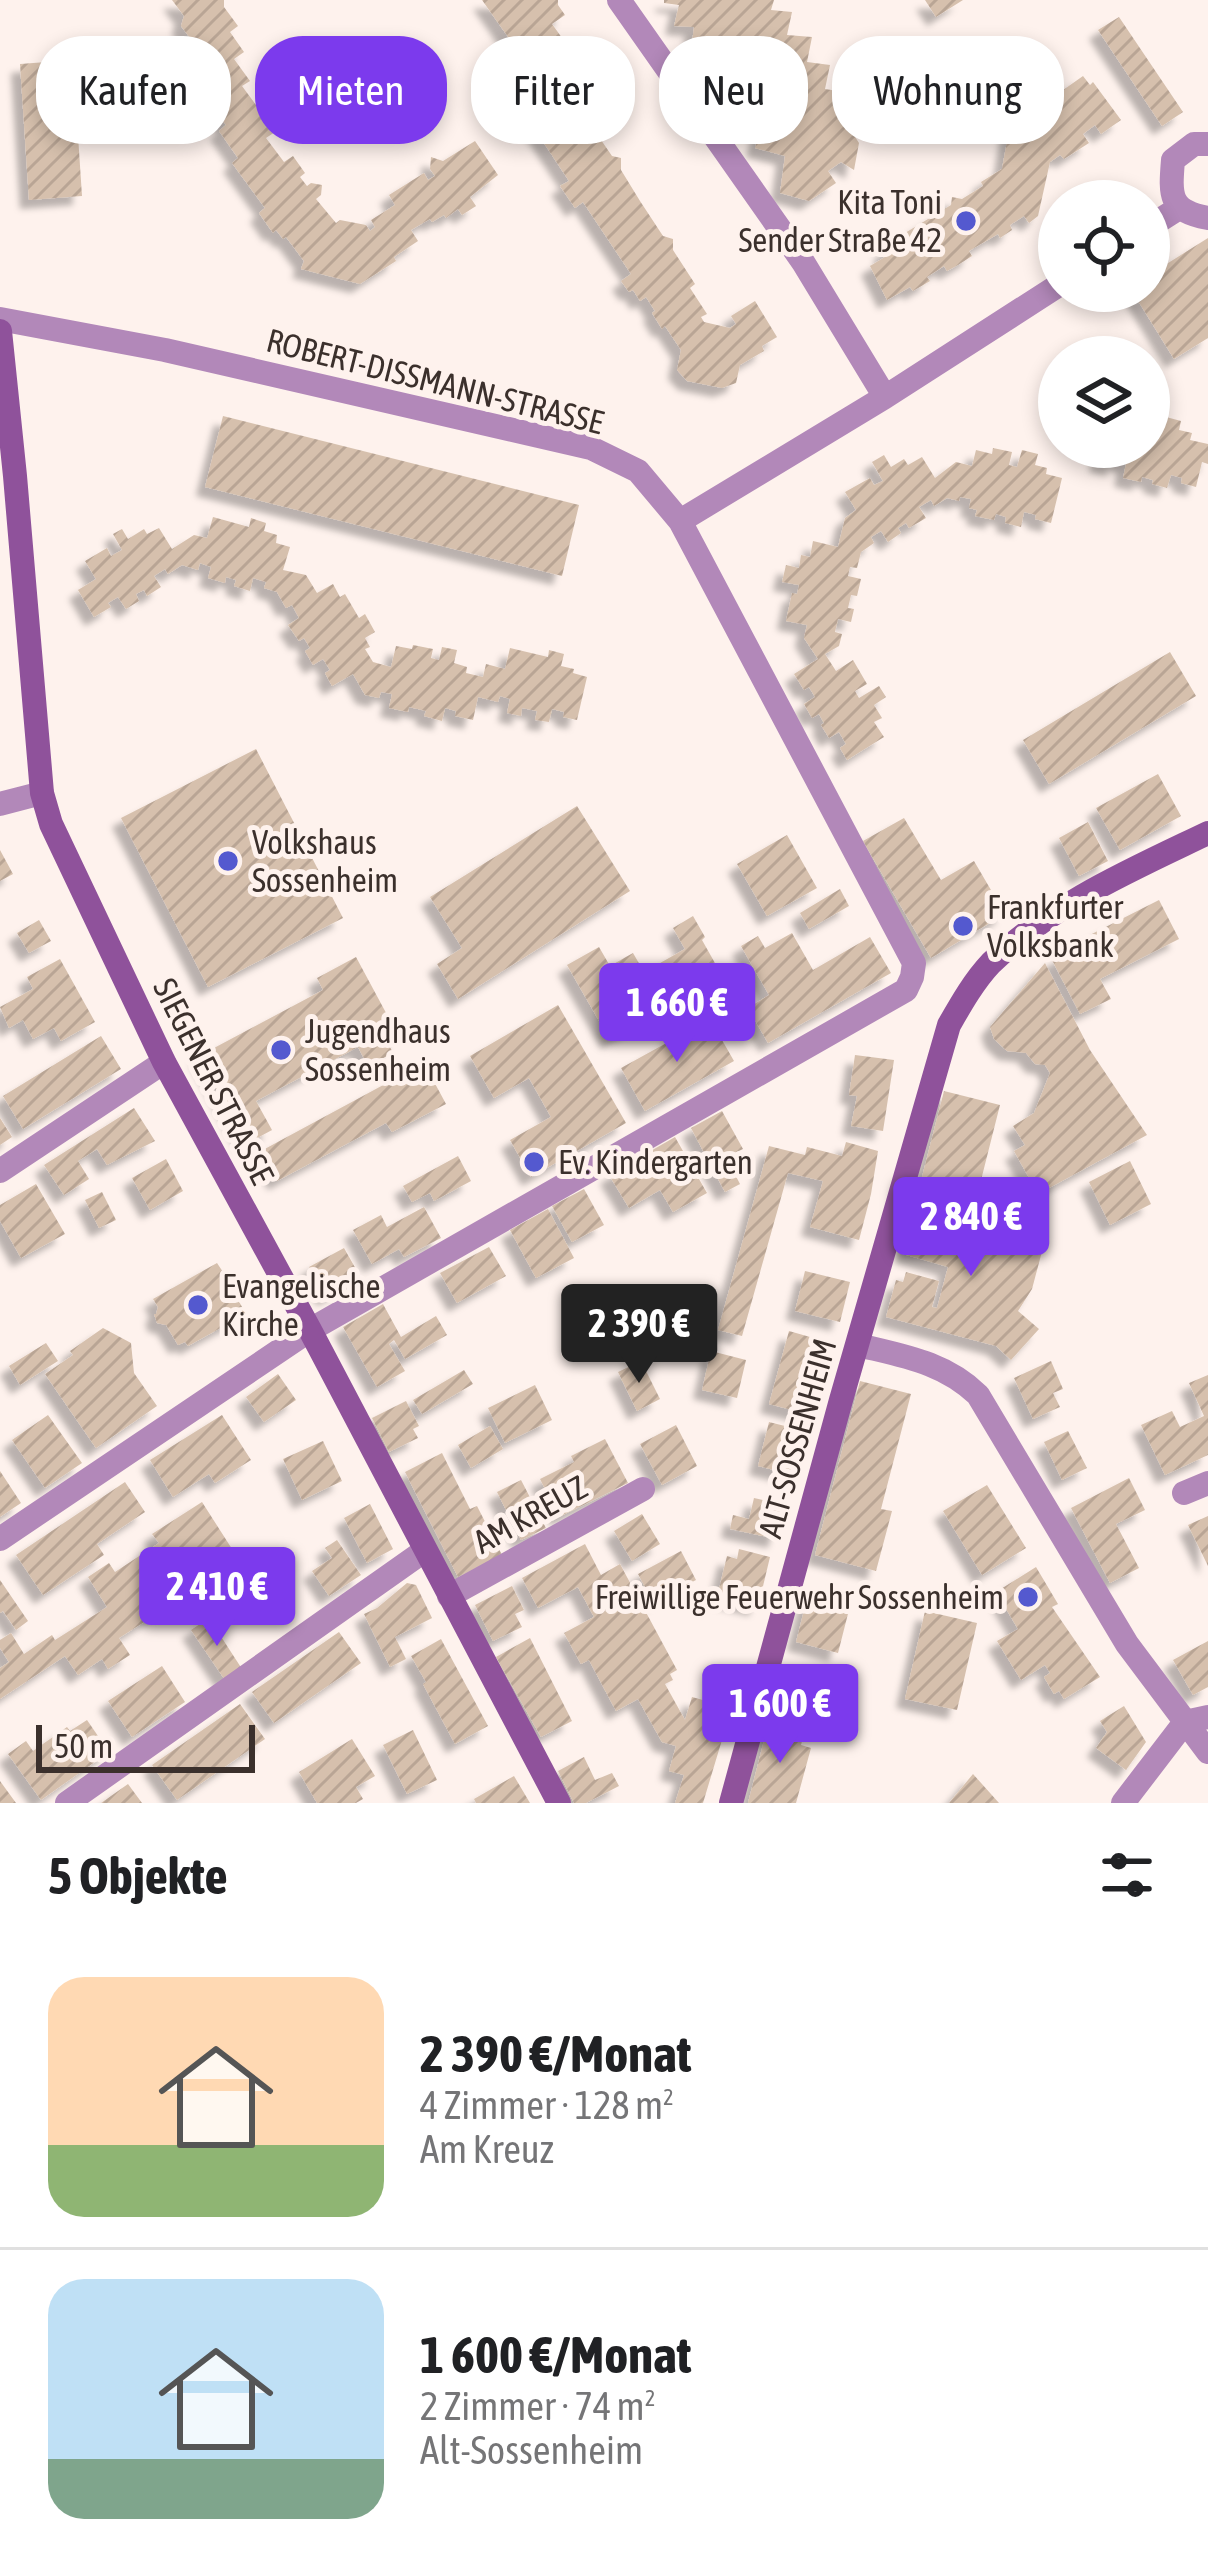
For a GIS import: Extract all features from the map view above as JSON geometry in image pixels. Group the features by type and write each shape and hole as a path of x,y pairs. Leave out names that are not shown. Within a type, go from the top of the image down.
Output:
{"main road":[{"name":"SIEGENER STRASSE","path":"0,331 8,478 42,793 51,824 164,1062 559,1803"},
{"name":"ALT-SOSSENHEIM","path":"730,1803 949,1025 991,964 1036,927 1110,880 1208,833"}],"street":[{"path":"619,0 803,262 886,397"},
{"path":"1208,143 1194,143 1173,160 1170,194 1179,208 1208,218"},
{"path":"1170,214 1179,208"},
{"path":"680,521 1038,299"},
{"name":"ROBERT-DISSMANN-STRASSE","path":"0,319 165,350 591,448 638,471 680,521 914,963 906,990 310,1330"},
{"path":"0,804 42,793"},
{"path":"0,1172 164,1062"},
{"path":"0,1539 310,1330"},
{"path":"858,1345 926,1361 963,1380 978,1395 1127,1644 1197,1719 1208,1752"},
{"path":"1184,1493 1208,1483"},
{"name":"AM KREUZ","path":"449,1596 643,1489"},
{"path":"67,1803 424,1551"},
{"path":"1123,1803 1197,1719"}],"building":[{"path":"172,0 224,0 238,26 230,32 244,52 234,59 250,81 242,86 255,104 255,144 270,144 284,162 293,156 305,173 300,177 307,186 322,185 316,199 336,223 366,225 370,231 375,227 371,220 395,205 389,195 424,173 428,180 435,176 431,157 443,161 471,144 477,144 498,175 470,197 476,206 462,215 458,209 411,230 418,241 360,284 301,269 304,261 286,237 276,230 273,233 259,213 265,208 232,163 238,158 228,144 231,36 188,36 181,26 184,16"},
{"path":"482,0 558,0 565,15 552,24 561,36 507,36"},
{"path":"774,0 771,10 792,12 787,35 800,36 693,36 694,27 674,26 679,5 664,3"},
{"path":"925,0 963,0 936,17"},
{"path":"1119,17 1183,112 1162,126 1098,30"},
{"path":"808,62 830,65 825,89 832,90 832,144 859,144 854,170 841,162 828,171 836,183 809,201 780,193 785,156 755,148 756,144 808,144"},
{"path":"36,63 36,144 79,144 82,196 29,200 20,64"},
{"path":"1083,76 1090,85 1093,82 1121,120 1101,134 1095,125 1083,134 1089,143 1050,162 1046,180 1038,180 1038,216 1029,223 1024,216 1000,238 998,234 969,251 972,256 958,265 947,271 944,266 927,277 930,281 887,300 870,266 885,257 882,251 895,243 896,231 905,233 951,205 952,197 962,199 983,186 981,182 1002,169 1006,144 1064,144 1064,89"},
{"path":"545,144 604,144 612,156 621,158 621,170 663,236 673,239 673,250 695,284 690,288 707,314 701,317 704,322 730,328 736,324 731,316 755,301 777,337 740,365 736,383 722,388 687,381 677,370 681,350 665,326 662,329 646,297 640,301 621,281 631,274 583,202 575,208 560,186 569,181"},
{"path":"1208,238 1208,338 1174,359 1170,336 1160,336 1145,312 1170,312 1170,262"},
{"path":"223,416 579,505 562,576 205,487"},
{"path":"1170,418 1181,421 1179,430 1192,433 1190,440 1208,444 1208,464 1202,462 1196,487 1171,475 1167,488 1142,477 1141,482 1123,478 1125,468 1170,468"},
{"path":"993,448 1012,452 1009,465 1017,467 1022,450 1038,454 1038,468 1062,478 1051,523 1024,512 1021,527 1005,523 1006,517 996,514 994,520 975,516 977,510 969,508 971,499 947,498 934,506 931,500 919,507 926,518 909,528 906,523 898,528 901,533 888,542 881,531 871,537 874,543 861,552 857,568 850,567 848,576 861,579 857,596 851,595 851,622 838,619 839,646 825,654 836,671 853,660 867,684 855,691 859,698 879,686 886,697 874,705 882,718 874,722 884,737 847,760 839,732 829,738 819,714 812,718 804,704 815,697 794,674 818,659 804,638 807,625 786,621 792,593 797,594 799,585 782,582 786,565 799,568 801,555 810,557 813,541 838,547 845,518 856,510 845,492 870,478 874,485 883,481 872,462 884,455 891,467 904,459 908,465 922,457 935,478 956,462 972,466 976,450 992,454"},
{"path":"213,517 249,527 251,518 266,523 264,531 277,535 276,543 290,547 283,570 306,575 317,593 333,584 340,597 345,594 359,618 365,614 375,632 365,638 373,662 391,667 396,646 412,649 413,645 433,649 431,658 439,660 442,647 457,650 454,663 467,667 466,673 483,677 486,664 505,669 510,648 548,657 549,650 564,654 561,666 587,677 577,720 552,709 549,722 535,720 537,711 522,708 521,716 507,713 510,699 500,696 498,702 478,697 473,720 445,708 442,721 424,716 426,711 389,708 392,694 365,695 353,674 332,686 323,659 313,665 304,638 299,641 288,625 299,618 292,605 286,608 277,592 264,588 266,582 253,578 250,591 234,586 236,580 226,577 225,583 208,578 211,567 200,563 198,570 182,565 168,574 165,569 154,576 161,587 147,596 144,590 136,594 139,601 126,609 118,597 94,617 78,590 96,579 85,561 107,548 111,556 122,550 113,534 122,529 128,539 144,529 147,534 159,528 172,549 194,535 207,538"},
{"path":"1170,652 1196,696 1049,784 1023,740"},
{"name":"Volkshaus Sossenheim","path":"256,749 343,918 208,987 121,818"},
{"path":"1158,774 1181,816 1120,850 1096,808"},
{"path":"577,806 630,891 458,999 437,964 462,948 430,897"},
{"path":"904,818 941,880 974,861 1005,914 931,958 863,841"},
{"path":"1088,822 1108,861 1079,876 1059,838"},
{"path":"787,835 817,888 767,916 737,864"},
{"path":"0,850 13,874 0,881"},
{"path":"840,889 849,906 809,929 800,913"},
{"path":"1159,900 1179,939 1100,979 1111,999 1080,1014 1052,960 1083,944 1080,940"},
{"path":"693,916 729,988 713,998 697,971 657,995 665,1009 610,1040 567,965 599,947 610,966 633,953 644,972 685,949 673,928"},
{"path":"39,920 51,941 29,953 17,933"},
{"path":"792,933 813,970 870,937 891,973 768,1043 748,1008 769,995 741,946 758,936 765,948"},
{"name":"Jugendhaus Sossenheim","path":"356,957 399,1037 388,1043 393,1053 368,1066 358,1047 256,1101 272,1130 246,1144 199,1056 323,990 317,978"},
{"path":"60,959 95,1022 61,1041 54,1028 33,1039 23,1020 9,1028 0,1007 33,989 27,977"},
{"path":"1045,963 1090,1050 1147,1135 1038,1194 1014,1151 1025,1145 1013,1126 1034,1113 1050,1073 1026,1053 1007,1051 994,1039 990,1027"},
{"path":"558,1005 626,1123 531,1177 510,1140 551,1117 529,1078 494,1098 470,1056"},
{"path":"710,1019 734,1061 645,1111 621,1068"},
{"path":"101,1036 121,1069 23,1129 3,1096"},
{"path":"855,1055 894,1060 883,1131 851,1126 857,1096 849,1095"},
{"path":"424,1063 446,1104 392,1132 386,1123 277,1181 261,1151"},
{"path":"944,1091 1000,1105 977,1196 921,1181"},
{"path":"134,1108 155,1141 107,1165 97,1149 78,1161 89,1179 64,1195 44,1165"},
{"path":"722,1111 743,1149 726,1157 740,1184 725,1192 691,1128"},
{"path":"0,1118 12,1137 0,1145"},
{"path":"675,1137 707,1193 673,1212 660,1190 629,1208 609,1175"},
{"path":"846,1142 878,1151 859,1240 810,1227 823,1181 788,1173 742,1336 718,1330 769,1146 805,1155 807,1147 842,1156"},
{"path":"458,1156 471,1181 434,1201 430,1193 412,1202 403,1186"},
{"path":"166,1159 183,1191 150,1210 132,1178"},
{"path":"1130,1161 1151,1204 1110,1225 1089,1182"},
{"path":"36,1184 65,1234 21,1258 0,1221 0,1205"},
{"path":"584,1189 604,1225 572,1242 552,1206"},
{"path":"102,1192 116,1220 99,1228 85,1200"},
{"path":"918,1199 973,1213 965,1245 996,1253 1007,1214 1049,1225 1032,1289 1018,1311 1039,1329 1011,1360 996,1346 886,1317 896,1280 903,1282 906,1272 939,1281 932,1307 937,1308 948,1267 903,1254"},
{"path":"424,1207 441,1238 404,1257 399,1249 372,1264 353,1230 381,1215 387,1227"},
{"path":"548,1209 574,1258 536,1278 510,1230"},
{"path":"489,1247 506,1276 457,1303 440,1273"},
{"path":"344,1248 361,1278 326,1297 309,1267"},
{"name":"Evangelische Kirche","path":"217,1263 238,1286 232,1289 246,1314 188,1346 185,1342 178,1345 166,1325 157,1323 158,1307 153,1299"},
{"path":"805,1271 850,1282 840,1322 795,1311"},
{"path":"383,1304 401,1337 436,1316 447,1335 405,1359 394,1340 389,1344 405,1371 377,1387 343,1327"},
{"path":"103,1328 131,1343 134,1373 157,1406 96,1448 45,1374"},
{"path":"789,1331 831,1343 811,1415 769,1404"},
{"path":"46,1343 58,1361 20,1385 9,1366"},
{"path":"711,1351 746,1360 737,1398 702,1390"},
{"path":"641,1361 660,1399 637,1411 618,1372"},
{"path":"1051,1361 1063,1389 1053,1393 1060,1407 1033,1419 1014,1378"},
{"path":"464,1370 473,1384 422,1414 413,1400"},
{"path":"278,1374 296,1400 264,1422 246,1397"},
{"path":"1208,1375 1208,1455 1165,1475 1141,1425 1172,1411 1180,1427 1204,1416 1189,1383"},
{"path":"860,1381 911,1394 881,1509 892,1511 876,1571 815,1555"},
{"path":"535,1385 552,1420 505,1443 488,1408"},
{"path":"406,1401 419,1426 413,1429 418,1438 389,1452 372,1418"},
{"path":"48,1415 82,1463 45,1488 12,1440"},
{"path":"222,1415 251,1460 215,1483 209,1474 173,1497 150,1460"},
{"path":"769,1422 805,1431 794,1475 758,1466"},
{"path":"676,1425 697,1466 662,1485 640,1444"},
{"path":"490,1426 503,1449 471,1468 458,1445"},
{"path":"1068,1431 1087,1468 1062,1480 1044,1442"},
{"path":"605,1439 628,1483 559,1517 540,1479"},
{"path":"323,1441 342,1481 302,1500 283,1459"},
{"path":"442,1453 470,1509 477,1506 502,1555 458,1577 405,1472"},
{"path":"0,1471 21,1503 0,1517"},
{"path":"1129,1478 1145,1510 1116,1524 1139,1568 1110,1583 1071,1508"},
{"path":"521,1480 546,1528 521,1540 497,1492"},
{"path":"125,1482 145,1512 97,1544 104,1555 43,1595 16,1555"},
{"path":"987,1485 1026,1548 982,1575 943,1511"},
{"path":"754,1498 785,1505 777,1539 730,1529 733,1515 749,1519"},
{"path":"202,1502 248,1574 198,1606 190,1593 119,1638 130,1655 108,1669 102,1659 78,1675 65,1656 0,1699 0,1668 9,1662 0,1640 11,1633 24,1654 107,1607 88,1577 109,1563 115,1572 159,1543 152,1534"},
{"path":"370,1504 393,1549 367,1563 344,1518"},
{"path":"642,1514 660,1544 632,1561 614,1531"},
{"path":"1208,1516 1208,1566 1188,1525"},
{"path":"337,1540 361,1575 329,1596 312,1571 332,1558 325,1548"},
{"path":"585,1544 601,1575 620,1564 677,1670 665,1684 685,1720 692,1697 710,1702 719,1674 740,1680 703,1803 675,1803 684,1775 669,1771 676,1746 662,1742 638,1699 616,1711 589,1660 581,1664 564,1633 594,1617 578,1587 538,1608 522,1578"},
{"path":"739,1549 770,1557 758,1607 717,1597 727,1556 737,1559"},
{"path":"681,1551 696,1580 653,1602 638,1574"},
{"path":"1036,1567 1058,1604 1052,1607 1100,1677 1064,1699 1059,1691 1054,1694 1044,1677 1050,1673 1045,1665 1021,1680 997,1641 1018,1629 996,1592"},
{"path":"0,1580 28,1621 16,1630 0,1613"},
{"path":"407,1583 416,1585 432,1618 395,1637 406,1659 390,1667 364,1614"},
{"path":"512,1586 524,1610 515,1614 522,1627 493,1641 475,1605"},
{"path":"810,1587 852,1598 838,1653 796,1642"},
{"path":"925,1611 977,1623 957,1710 905,1699"},
{"path":"209,1618 242,1669 225,1680 191,1630"},
{"path":"339,1632 361,1663 274,1723 252,1692"},
{"path":"530,1638 572,1721 541,1737 496,1657"},
{"path":"441,1639 488,1726 455,1744 411,1656"},
{"path":"1208,1641 1208,1687 1193,1695 1173,1660"},
{"path":"162,1666 185,1702 132,1737 108,1701"},
{"path":"240,1704 265,1739 177,1800 152,1765"},
{"path":"1124,1706 1146,1742 1126,1770 1096,1748 1107,1732 1100,1721"},
{"path":"87,1720 109,1752 41,1800 8,1754 26,1741 33,1751 67,1727 70,1731"},
{"path":"769,1721 805,1730 801,1745 811,1748 796,1803 748,1803"},
{"path":"413,1730 437,1780 407,1794 383,1745"},
{"path":"352,1739 375,1776 356,1787 363,1799 317,1803 299,1772"},
{"path":"584,1757 595,1780 612,1773 619,1786 586,1803 574,1803 558,1771"},
{"path":"973,1774 999,1803 949,1803"},
{"path":"514,1776 530,1803 476,1803 474,1799"},
{"path":"0,1781 16,1803 0,1803"},
{"path":"128,1784 142,1803 101,1803"}],"place":[{"name":"Kita Toni Sender Straße 42","path":"966,221"},
{"name":"Volkshaus Sossenheim","path":"228,861"},
{"name":"Frankfurter Volksbank","path":"963,926"},
{"name":"Jugendhaus Sossenheim","path":"281,1050"},
{"name":"Ev. Kindergarten","path":"534,1162"},
{"name":"Evangelische Kirche","path":"198,1305"},
{"name":"Freiwillige Feuerwehr Sossenheim","path":"1028,1597"}]}
